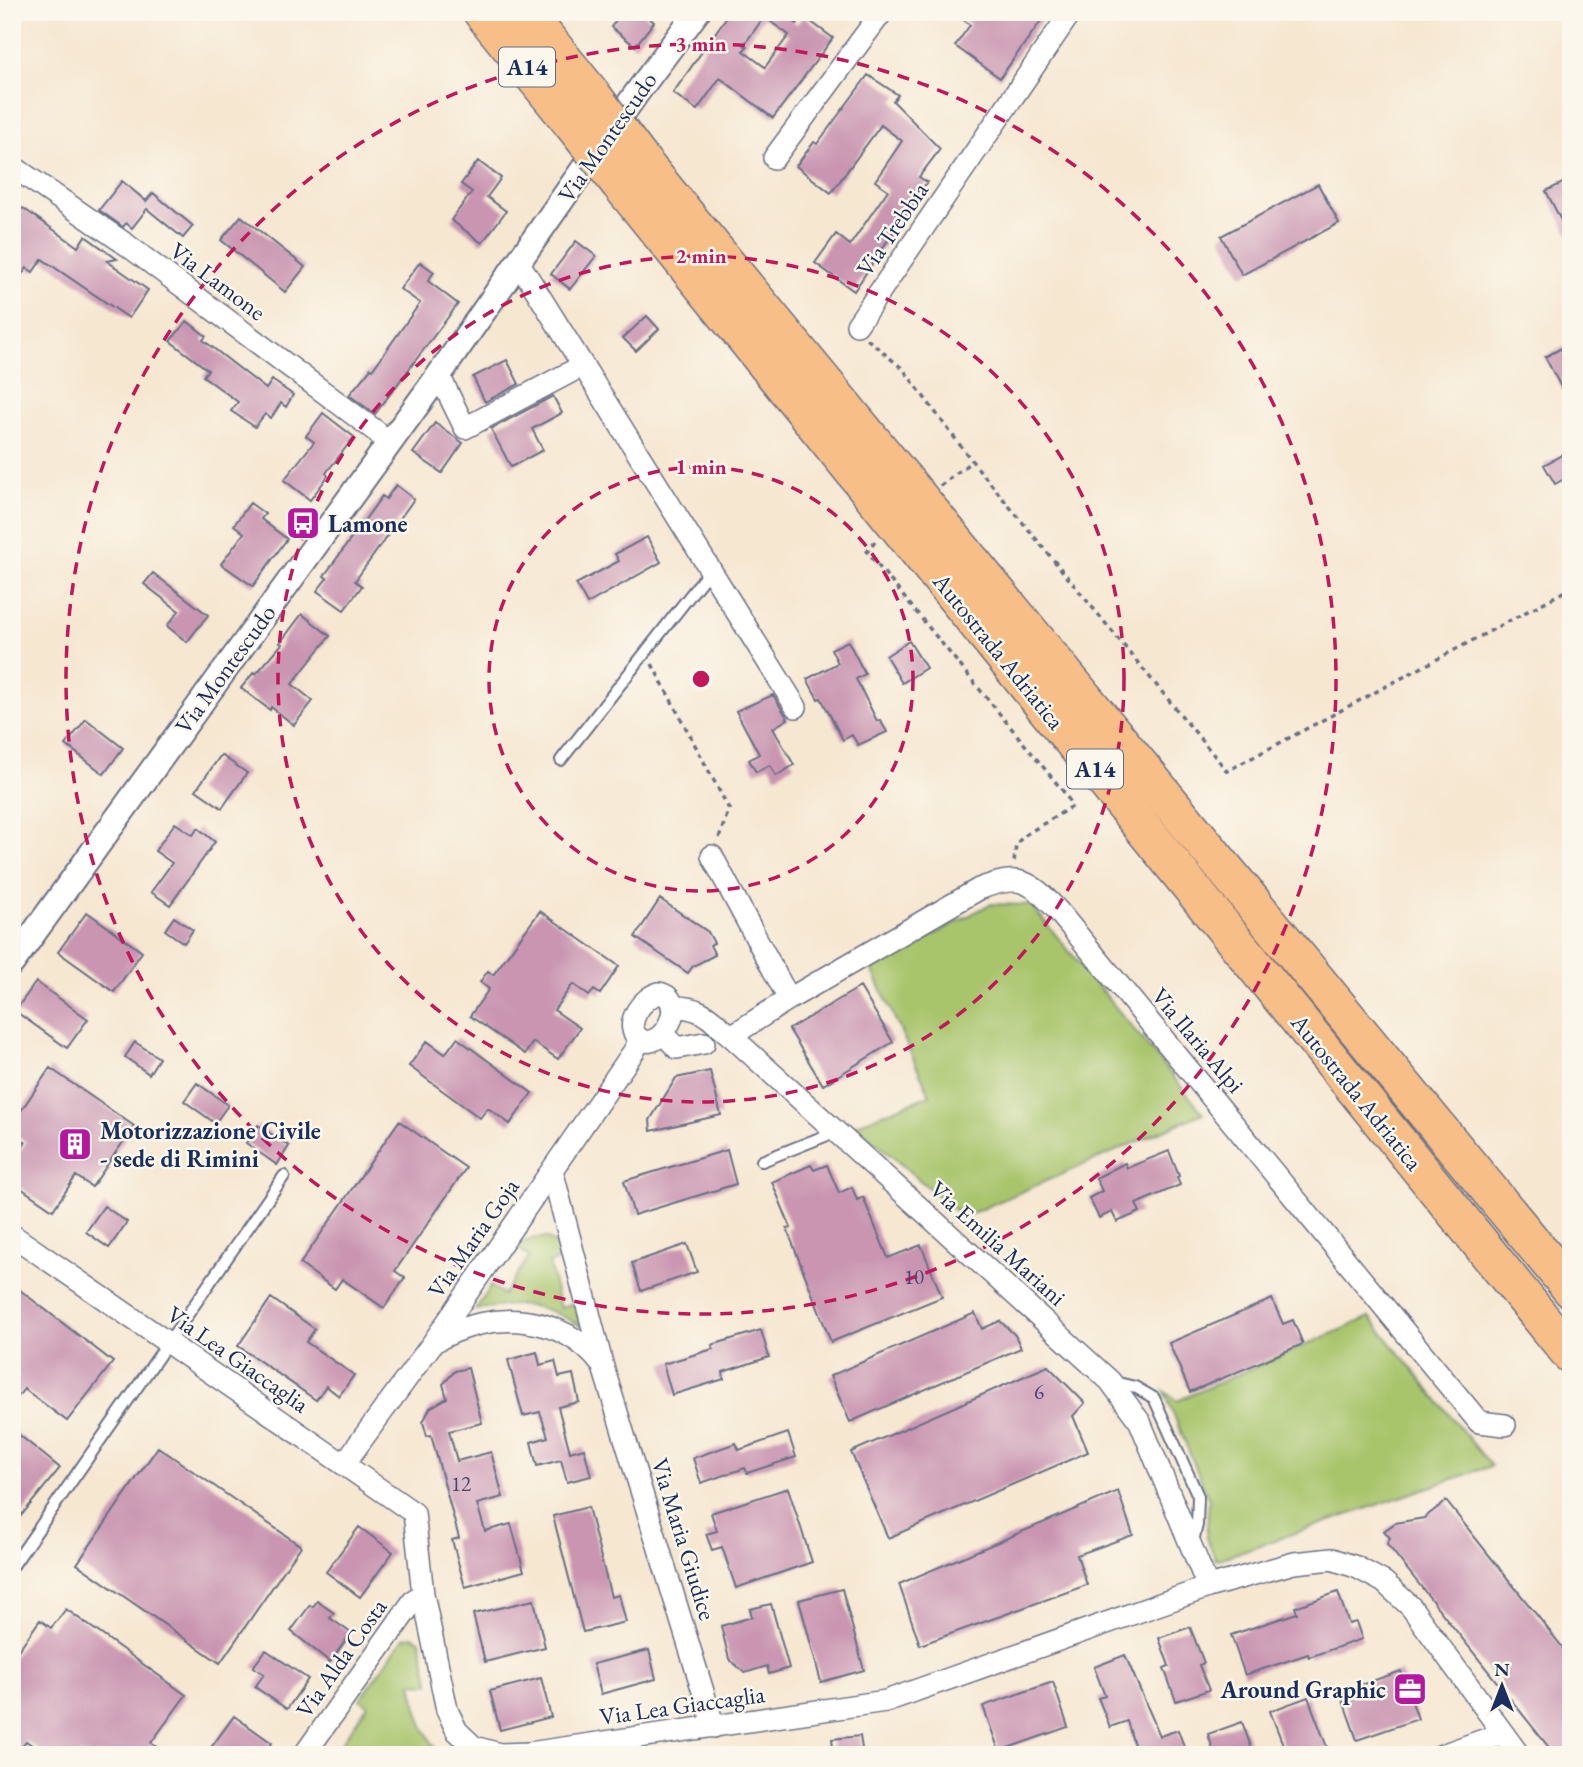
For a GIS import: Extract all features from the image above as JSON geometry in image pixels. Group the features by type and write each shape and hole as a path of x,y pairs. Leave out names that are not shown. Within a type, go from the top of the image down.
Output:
{"highway":[{"name":"Autostrada Adriatica","path":"482,12 582,109"},
{"name":"Autostrada Adriatica","path":"525,12 582,109 630,172 1571,1355"},
{"name":"Autostrada Adriatica","path":"630,172 1571,1289"}],"street":[{"name":"Via Montescudo","path":"12,963 439,375 636,94 698,12"},
{"path":"774,158 882,12"},
{"name":"Via Trebbia","path":"857,326 1068,13"},
{"name":"Via Lamone","path":"12,166 127,245 377,432 388,444"},
{"path":"519,263 796,707"},
{"path":"439,375 465,428 582,366"},
{"path":"712,856 789,999"},
{"path":"731,1036 789,999 979,890 1002,880 1012,881"},
{"name":"Via Ilaria Alpi","path":"1012,881 1021,881 1040,892 1058,911 1479,1422 1505,1425"},
{"path":"652,995 666,995 672,1007 669,1026 663,1034 648,1041 639,1039 633,1027 634,1018 643,1001 652,995"},
{"name":"Via Emilia Mariani","path":"672,1007 690,1006 731,1036 1110,1381 1140,1422 1208,1587"},
{"path":"663,1034 677,1048 704,1043"},
{"name":"Via Maria Goja","path":"344,1464 432,1344 634,1051 639,1039"},
{"name":"Via Maria Giudice","path":"552,1170 603,1367 713,1727"},
{"name":"Via Lea Giaccaglia","path":"12,1236 414,1513 423,1594 447,1710 457,1731 474,1747 500,1754 529,1753 886,1701 1208,1587 1294,1563 1332,1559 1356,1567 1384,1582 1411,1607 1519,1755"},
{"name":"Via Maria Giudice","path":"432,1344 467,1327 506,1320 528,1322 551,1326 570,1335 589,1350 603,1367"},
{"name":"Via Alda Costa","path":"304,1755 414,1600 423,1594"},
{"path":"1442,1755 1503,1733"}],"lane":[{"path":"561,760 710,570"},
{"path":"762,1161 835,1132"},
{"path":"12,1567 284,1176"}],"path":[{"path":"857,326 860,334 903,369 972,461 1227,771 1571,588"},
{"path":"936,489 972,461"},
{"path":"881,534 867,552 1067,796 1071,807 1025,835 1016,844 1012,881"},
{"path":"646,653 729,809 712,856"}],"green space":[{"path":"990,904 1031,905 1203,1113 963,1217 855,1125 930,1095 872,969"},
{"path":"533,1238 547,1238 557,1245 561,1260 549,1263 560,1308 573,1303 582,1327 554,1312 530,1306 475,1310 491,1286 503,1295 529,1257 518,1248"},
{"path":"1370,1317 1491,1466 1216,1560 1206,1537 1209,1500 1164,1391 1177,1401"},
{"path":"412,1636 420,1640 430,1684 412,1683 416,1703 425,1730 441,1755 333,1755 368,1705 360,1699 404,1638"}],"building":[{"path":"622,12 641,12 654,22 635,46 611,27"},
{"path":"730,12 780,12 797,24 803,16 833,38 773,118 720,78 697,110 673,93","holes":["764,17 789,35 765,67 743,51 747,47 744,45"]},
{"path":"953,12 1035,12 1043,18 1000,78 955,46 970,25"},
{"path":"868,75 898,95 893,101 940,149 919,177 927,182 854,291 815,263 836,234 850,245 888,190 875,181 902,141 881,125 831,193 796,166 814,142 817,144"},
{"path":"478,161 501,178 487,197 506,211 482,243 451,220 472,192 461,184"},
{"path":"1571,179 1571,240 1546,191"},
{"path":"122,181 146,201 153,193 193,226 183,238 147,209 132,228 126,223 123,227 99,210"},
{"path":"1318,184 1339,223 1242,275 1221,236"},
{"path":"23,208 78,247 85,236 117,259 107,261 148,290 129,318 42,259 33,272 27,268 23,273 12,266 12,222"},
{"path":"241,216 305,267 285,292 221,240"},
{"path":"576,241 596,256 570,289 551,274"},
{"path":"420,262 434,272 428,281 458,304 375,414 349,395 371,368 373,369 420,303 400,289"},
{"path":"647,316 659,329 636,351 623,338"},
{"path":"187,321 206,336 203,340 266,389 272,380 293,395 286,407 281,403 271,418 265,414 255,427 231,411 238,402 203,376 208,370 170,341"},
{"path":"1571,343 1571,406 1545,357"},
{"path":"507,360 519,384 485,402 473,377"},
{"path":"553,396 562,413 532,429 543,450 511,467 491,429"},
{"path":"323,413 354,437 326,473 328,476 310,500 284,480 314,442 306,436"},
{"path":"435,423 463,443 442,473 413,453"},
{"path":"1571,450 1571,475 1555,484 1544,465"},
{"path":"396,485 414,499 355,581 362,586 344,610 317,591 327,578 324,576 382,496 386,499"},
{"path":"250,503 265,514 261,519 287,539 253,586 221,564 244,533 234,525"},
{"path":"647,537 661,562 587,604 576,584 619,561 615,554"},
{"path":"153,573 208,615 187,642 167,626 179,611 144,584"},
{"path":"302,614 330,636 292,684 313,701 294,725 241,688 282,644 280,643"},
{"path":"848,641 865,674 856,679 877,721 880,720 887,732 858,745 852,735 843,740 821,698 818,699 807,679 838,663 831,649"},
{"path":"909,641 926,668 902,683 886,656"},
{"path":"773,695 788,719 773,728 794,765 776,776 770,765 756,772 749,760 759,754 736,711"},
{"path":"86,719 123,748 104,774 66,745"},
{"path":"221,755 247,773 222,808 196,790"},
{"path":"175,823 193,835 198,828 215,842 170,905 151,892 172,863 155,851"},
{"path":"660,899 708,932 714,943 710,945 715,955 693,966 688,973 635,937"},
{"path":"540,911 619,966 600,994 594,990 589,996 573,984 554,1010 580,1028 558,1059 533,1042 525,1054 470,1016 489,989 480,982 488,971 493,975"},
{"path":"87,912 142,952 114,992 58,952"},
{"path":"174,917 193,930 184,943 165,930"},
{"path":"36,982 88,1019 67,1048 15,1011"},
{"path":"860,987 893,1042 823,1085 789,1029"},
{"path":"457,1038 532,1093 510,1124 488,1108 480,1118 409,1066 427,1041 445,1054"},
{"path":"135,1042 159,1058 149,1074 125,1057"},
{"name":"Motorizzazione Civile - sede di Rimini","path":"50,1068 134,1126 92,1187 76,1176 53,1210 12,1182 12,1163 26,1142 12,1133 12,1124"},
{"path":"710,1071 721,1115 651,1131 650,1120 676,1078"},
{"path":"197,1083 228,1105 215,1123 184,1101"},
{"path":"399,1121 466,1168 395,1271 405,1278 384,1308 342,1279 335,1289 300,1264"},
{"path":"258,1125 289,1146 277,1165 246,1143"},
{"path":"727,1150 736,1184 634,1215 624,1181"},
{"path":"1169,1151 1180,1185 1136,1204 1140,1212 1117,1222 1112,1212 1099,1218 1089,1198 1102,1191 1096,1178 1125,1163 1127,1168"},
{"path":"811,1165 814,1170 827,1165 839,1193 852,1187 857,1200 863,1197 888,1258 921,1245 942,1297 831,1342 787,1229 791,1228 772,1182"},
{"path":"104,1206 127,1222 109,1248 86,1232"},
{"path":"687,1244 697,1272 641,1291 632,1263"},
{"path":"12,1284 113,1362 67,1421 24,1389 12,1404"},
{"path":"271,1298 315,1329 306,1342 354,1375 339,1396 326,1386 316,1400 238,1346"},
{"path":"1272,1299 1283,1324 1293,1320 1303,1344 1190,1392 1169,1343"},
{"path":"975,1313 982,1329 1000,1321 1015,1335 1021,1348 850,1422 830,1376"},
{"path":"761,1330 769,1357 723,1372 724,1379 672,1395 663,1364 713,1349 712,1345"},
{"path":"537,1352 540,1365 555,1361 559,1377 573,1374 579,1402 558,1407 570,1452 584,1448 591,1476 567,1482 561,1460 537,1466 531,1442 548,1437 540,1412 523,1416 508,1360"},
{"path":"1048,1366 1085,1403 1073,1416 1088,1452 888,1538 851,1452"},
{"path":"468,1368 482,1423 449,1431 457,1461 491,1452 503,1497 477,1504 485,1531 511,1524 524,1571 465,1587 452,1540 459,1538 431,1435 427,1436 423,1422 430,1408 447,1398 443,1384 455,1371"},
{"path":"12,1429 60,1468 12,1527"},
{"path":"788,1433 796,1457 747,1473 745,1468 701,1483 693,1458 736,1443 739,1450"},
{"path":"158,1447 301,1546 220,1663 77,1564"},
{"path":"788,1488 812,1562 736,1588 722,1547 712,1550 706,1534 717,1531 711,1513"},
{"path":"1118,1491 1133,1535 1077,1555 1087,1585 920,1645 899,1584"},
{"path":"1446,1501 1571,1658 1571,1755 1555,1755 1387,1544 1390,1538 1384,1531 1395,1523 1424,1518"},
{"path":"588,1507 611,1597 619,1595 626,1622 583,1632 553,1516"},
{"path":"359,1527 393,1552 360,1597 326,1572"},
{"path":"842,1589 864,1670 821,1682 799,1600"},
{"path":"1338,1592 1349,1624 1356,1622 1362,1639 1245,1675 1231,1635 1297,1613 1295,1607"},
{"path":"534,1600 545,1647 485,1662 473,1614"},
{"path":"317,1601 334,1613 330,1618 351,1633 330,1662 291,1631 310,1605 313,1607"},
{"path":"771,1604 789,1668 769,1674 767,1666 745,1673 729,1659 721,1626 752,1617 750,1609"},
{"path":"66,1609 186,1695 151,1743 168,1755 46,1755 26,1741 16,1755 12,1755 12,1659 40,1620 51,1628"},
{"path":"1190,1627 1204,1663 1199,1665 1209,1690 1176,1701 1164,1668 1169,1666 1159,1638"},
{"path":"266,1650 308,1679 287,1709 255,1687 264,1674 253,1667"},
{"path":"649,1650 656,1679 601,1694 593,1664"},
{"path":"1125,1655 1160,1736 1178,1730 1186,1752 1178,1755 1137,1755 1127,1721 1110,1727 1098,1698 1105,1696 1094,1667"},
{"path":"1401,1671 1418,1719 1357,1740 1340,1692"},
{"path":"541,1678 551,1717 500,1730 490,1691"},
{"path":"1053,1682 1068,1727 999,1751 983,1706"},
{"path":"1308,1697 1330,1755 1287,1755 1270,1711"},
{"path":"234,1716 272,1743 264,1755 219,1755 210,1749"},
{"path":"1242,1722 1254,1755 1215,1755 1208,1734"},
{"path":"860,1736 863,1755 834,1755 832,1739"}],"place":[{"name":"Lamone","path":"303,523"},
{"name":"Motorizzazione Civile - sede di Rimini","path":"75,1144"},
{"name":"Around Graphic","path":"1410,1689"}]}
